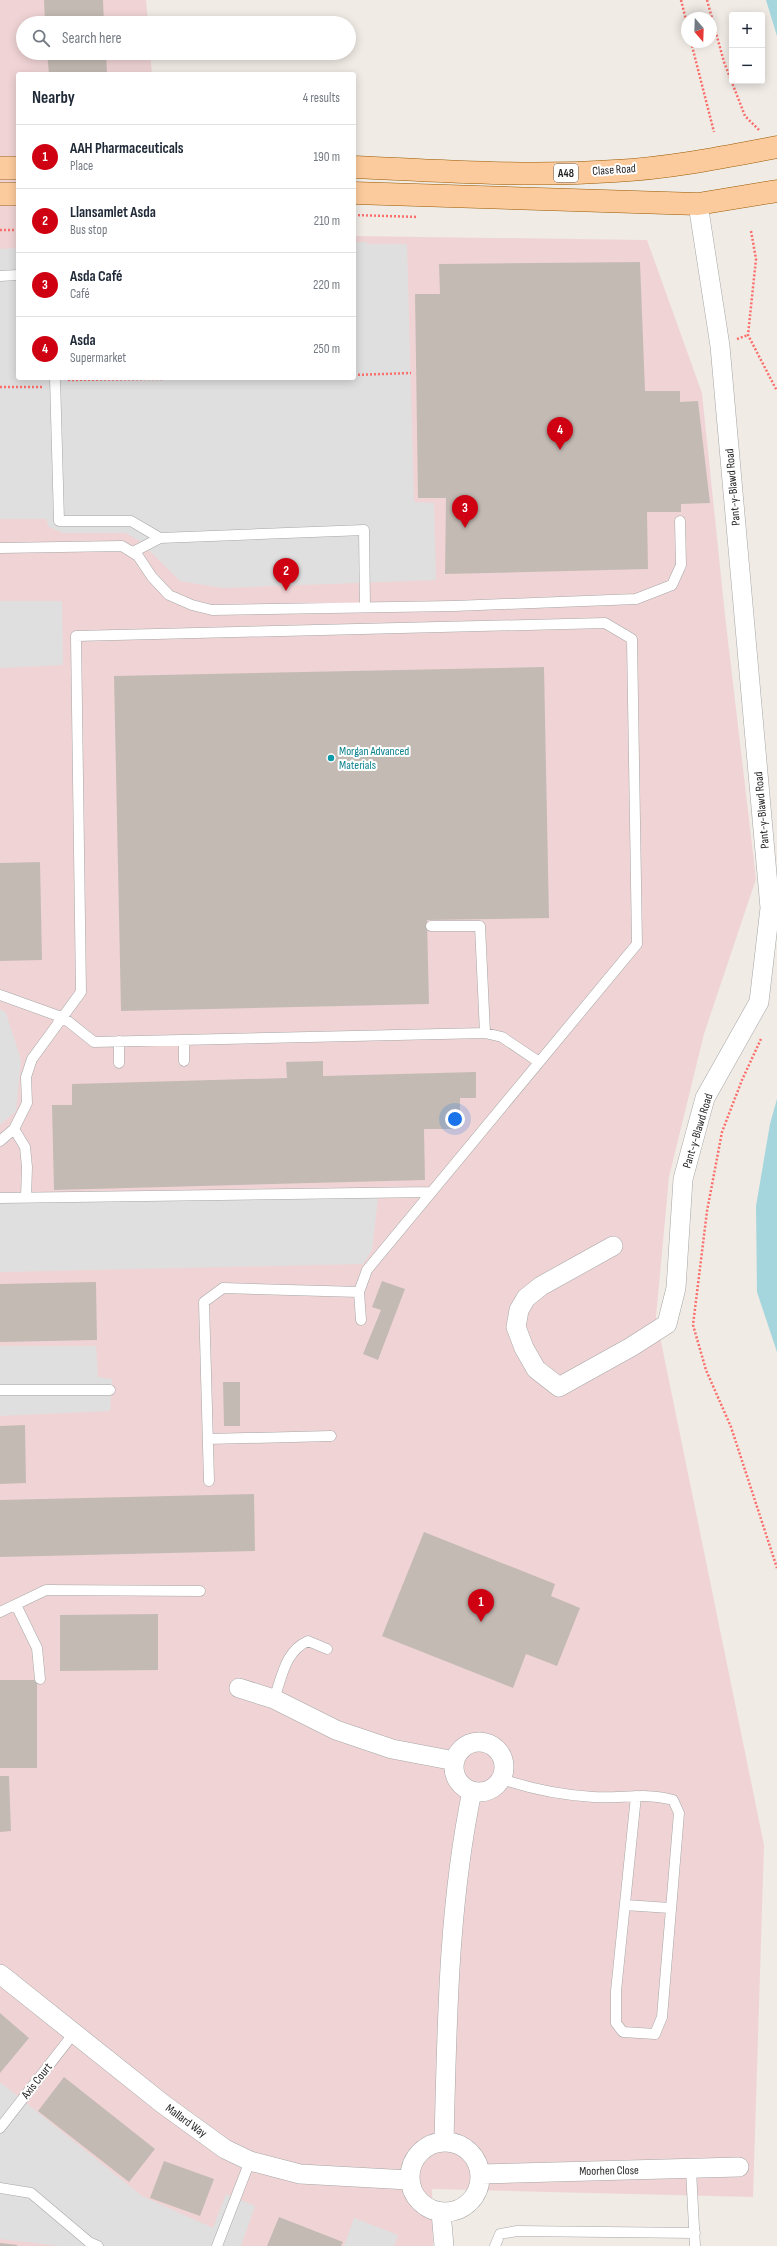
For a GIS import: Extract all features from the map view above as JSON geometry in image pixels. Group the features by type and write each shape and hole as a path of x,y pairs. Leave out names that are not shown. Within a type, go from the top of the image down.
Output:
{"main road":[{"name":"Clase Road","path":"356,168 548,173 616,171 711,160 777,146"},
{"path":"0,168 16,168"},
{"path":"356,193 698,204 777,191"},
{"path":"0,194 16,194"}],"street":[{"name":"Pant-y-Blawd Road","path":"613,1246 542,1286 526,1298 519,1310 516,1327 524,1348 536,1370 559,1387 631,1347 667,1324 676,1288 683,1179 706,1098 759,1002 770,908 720,346 698,204"},
{"path":"239,1688 274,1699 336,1730 392,1749 455,1761"},
{"path":"472,1743 489,1744 502,1754 504,1763 502,1779 489,1790 481,1792 472,1791 464,1787 457,1780 454,1771 455,1761 464,1747 472,1743"},
{"path":"444,2142 448,1976 464,1831 472,1791"},
{"name":"Mallard Way","path":"0,1974 175,2113 225,2149 250,2161 300,2174 410,2180"},
{"path":"444,2142 456,2144 467,2150 475,2159 480,2174 479,2186 473,2197 459,2208 441,2212 420,2202 413,2191 410,2180 410,2168 416,2157 424,2148 444,2142"},
{"name":"Moorhen Close","path":"480,2174 691,2170 739,2167"},
{"path":"441,2212 444,2246"}],"lane":[{"path":"0,276 16,274"},
{"path":"55,380 59,521 131,521 160,538"},
{"path":"0,548 122,546 138,556 152,577 169,595 192,605 212,610 636,599 672,585 682,565 680,521"},
{"path":"133,552 160,538 364,530 365,607"},
{"path":"0,1141 14,1129 27,1103 26,1077 32,1060 45,1040 64,1018 81,992 81,877 76,636 605,623 632,639 637,944 367,1270 359,1292 361,1320"},
{"path":"432,926 480,926 485,1033"},
{"path":"0,995 64,1018 94,1042 485,1033 502,1036 539,1062"},
{"path":"184,1040 184,1061"},
{"path":"118,1041 119,1063"},
{"path":"14,1129 25,1146 27,1167 26,1198"},
{"path":"0,1198 431,1192"},
{"path":"209,1480 204,1302 223,1288 359,1292"},
{"path":"0,1390 110,1390"},
{"path":"208,1439 331,1436"},
{"path":"0,1612 46,1590 200,1591"},
{"path":"16,1605 37,1648 40,1679"},
{"path":"274,1699 288,1660 298,1646 308,1641 327,1649"},
{"path":"502,1779 532,1789 593,1798 636,1796 658,1796 673,1800 679,1813 662,2017 655,2034 622,2032 616,2023 616,1991 636,1796"},
{"path":"625,1905 670,1908"},
{"name":"Axis Court","path":"0,2128 74,2033"},
{"path":"216,2246 250,2161"},
{"path":"691,2170 695,2246"},
{"path":"0,2188 31,2192 90,2242 98,2246"},
{"path":"495,2246 500,2234 516,2231 695,2233"}],"path":[{"path":"681,0 684,12"},
{"path":"707,0 724,62 745,116 760,130"},
{"path":"693,48 714,132"},
{"path":"0,230 16,230"},
{"path":"752,231 756,259 748,335 777,391"},
{"path":"356,375 411,373"},
{"path":"0,387 42,387 55,380 66,380"},
{"path":"764,1032 742,1080 722,1132 707,1212 693,1325 706,1370 731,1427 777,1568"}],"shaded area":[{"path":"0,0 146,0 147,16 16,16 16,60 151,60 152,72 16,72 16,380 356,380 356,236 647,240 702,393 725,615 756,879 704,1034 669,1177 656,1317 764,1845 753,2197 432,2189 433,2246 0,2246"},
{"path":"356,242 367,242 367,244 407,244 414,502 434,503 436,580 223,588 180,581 141,542 126,533 63,533 49,527 46,519 0,519 0,249 16,248 16,380 356,380"},
{"path":"0,601 62,601 63,665 0,668"},
{"path":"0,1009 6,1013 21,1060 16,1111 0,1125"},
{"path":"378,1198 372,1250 363,1264 0,1272 0,1203"},
{"path":"0,1346 96,1346 98,1377 112,1379 110,1411 0,1416"},
{"path":"0,2082 142,2196 213,2228 226,2194 255,2206 241,2246 61,2246 0,2239"},
{"path":"354,2218 398,2235 394,2246 344,2246"}],"water":[{"path":"766,0 777,0 777,36"},
{"path":"777,1099 777,1352 757,1292 756,1206 770,1124"}],"building":[{"path":"44,0 103,0 104,16 45,16"},
{"path":"48,60 106,60 107,72 49,72"},
{"path":"640,262 645,391 680,391 680,402 698,401 710,503 681,504 681,512 647,512 648,569 445,574 446,498 418,498 415,294 440,294 439,264"},
{"name":"Morgan Advanced Materials","path":"544,667 549,918 427,920 429,1004 121,1011 114,676"},
{"path":"40,862 42,960 0,961 0,863"},
{"path":"323,1061 323,1076 476,1072 476,1098 460,1098 460,1121 452,1121 453,1129 424,1129 425,1180 54,1190 52,1105 72,1105 72,1084 287,1078 286,1062"},
{"path":"382,1281 405,1289 378,1360 363,1354 381,1310 372,1307"},
{"path":"96,1282 97,1340 0,1342 0,1284"},
{"path":"223,1382 240,1382 240,1426 224,1426"},
{"path":"25,1425 26,1483 0,1484 0,1426"},
{"path":"254,1494 255,1551 0,1557 0,1500"},
{"path":"424,1532 555,1584 551,1596 580,1608 557,1666 526,1654 513,1688 382,1636"},
{"path":"158,1614 158,1670 60,1671 60,1615"},
{"path":"0,1680 37,1680 37,1768 0,1768"},
{"path":"0,1776 9,1776 11,1831 0,1832"},
{"path":"0,2013 29,2038 0,2073"},
{"path":"64,2077 155,2149 129,2182 38,2111"},
{"path":"164,2161 214,2179 200,2216 150,2198"},
{"path":"279,2217 343,2242 341,2246 267,2246"},
{"path":"0,2243 18,2245 0,2246"}],"place":[{"name":"Asda","path":"560,450"},
{"name":"Asda Café","path":"465,528"},
{"name":"Llansamlet Asda","path":"286,591"},
{"name":"Morgan Advanced Materials","path":"331,758"},
{"name":"AAH Pharmaceuticals","path":"481,1622"}]}
